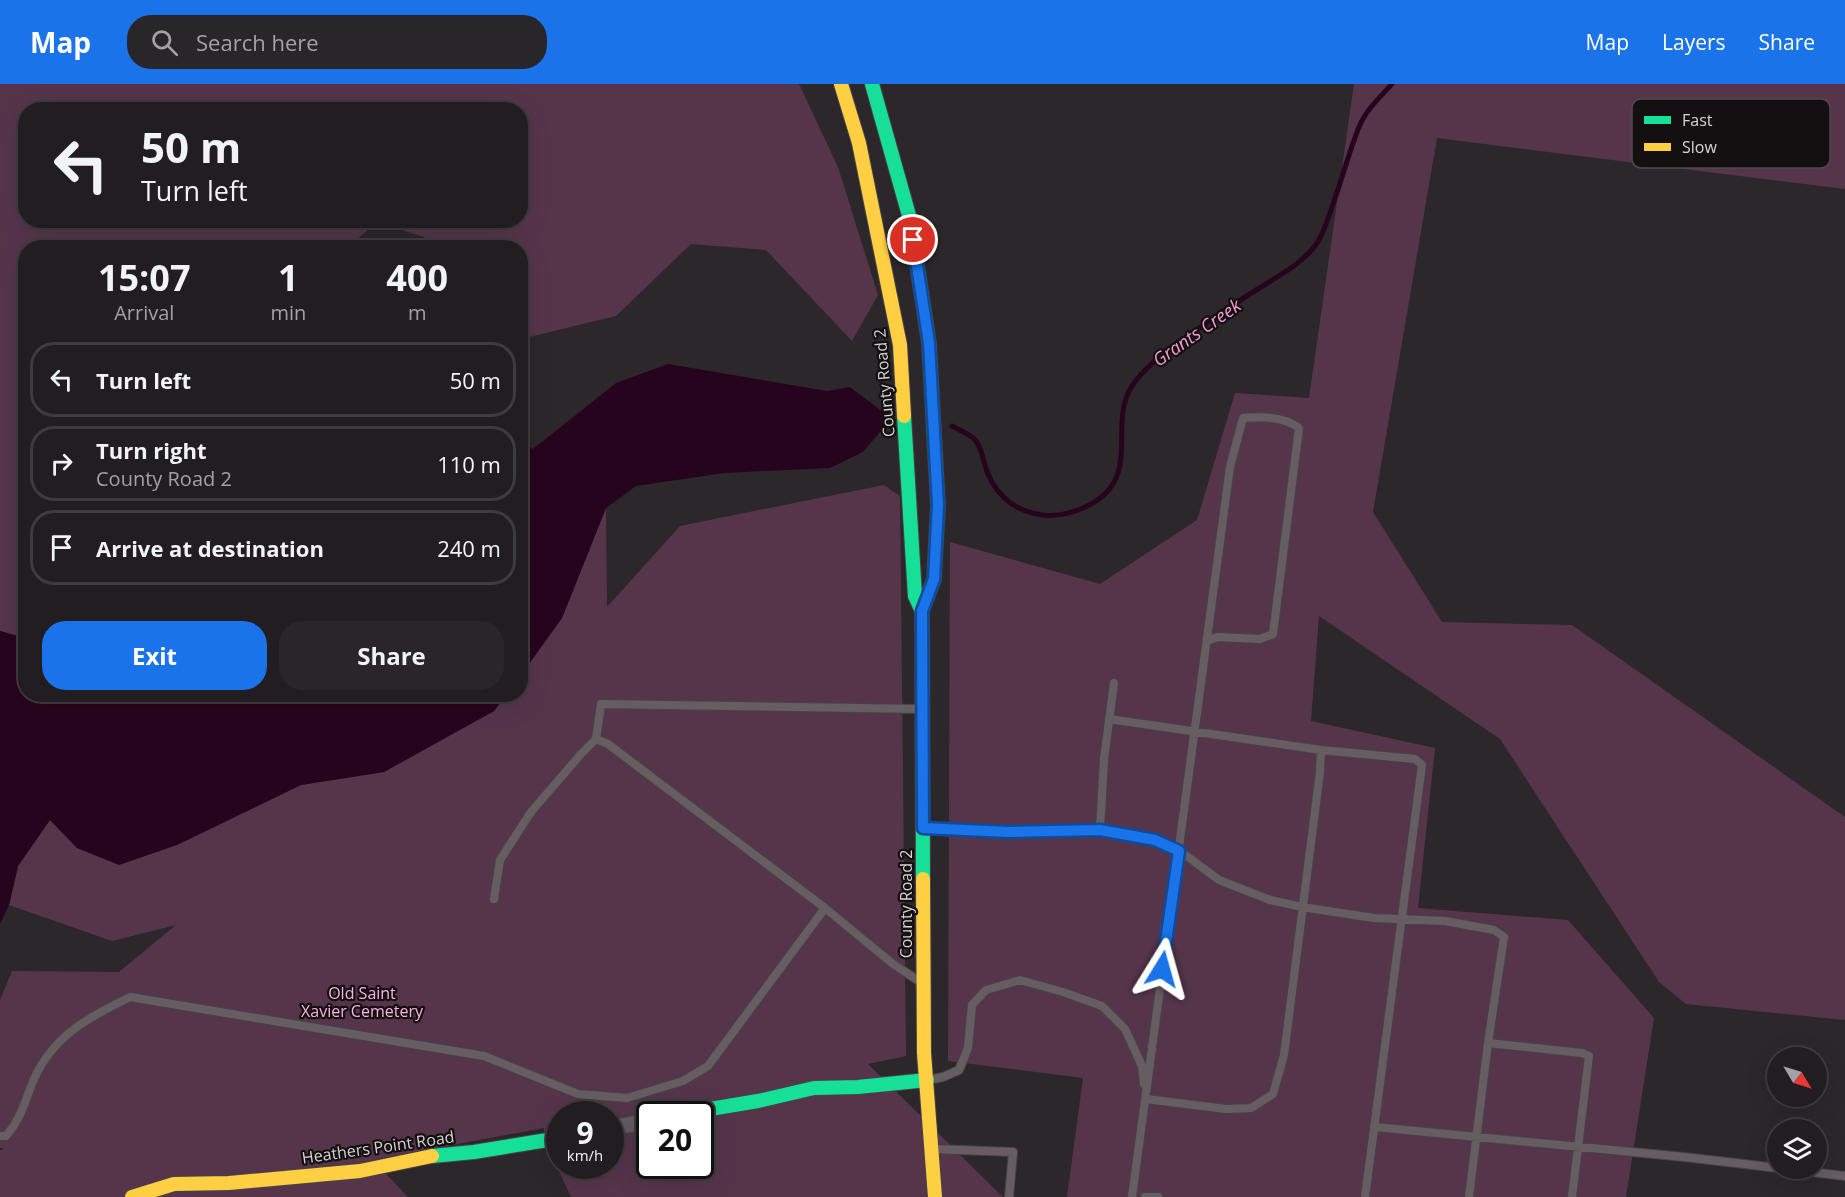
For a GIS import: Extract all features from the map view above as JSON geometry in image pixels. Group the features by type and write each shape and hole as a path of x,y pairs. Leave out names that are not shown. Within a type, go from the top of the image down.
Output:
{"main road":[{"name":"County Road 2","path":"841,84 859,143 900,345 915,596 922,611"},
{"name":"County Road 2","path":"872,84 910,219 929,343 938,505 934,579 922,611 923,983 935,1197"},
{"path":"714,1108 814,1088 858,1087 927,1080"},
{"name":"Heathers Point Road","path":"132,1197 174,1184 229,1183 360,1171 420,1157 474,1152 546,1140"}],"lane":[{"path":"1132,1197 1230,467 1244,418 1256,416 1289,421 1299,428 1273,634 1260,639 1218,637 1207,641"},
{"path":"1100,830 1104,759 1114,683"},
{"path":"494,899 500,860 531,812 580,754 596,739 601,704 923,709"},
{"path":"1109,719 1321,750 1415,759 1422,765 1365,1197"},
{"path":"596,739 608,744 825,908 893,964 923,983"},
{"path":"1146,1099 1226,1109 1251,1108 1273,1094 1284,1055 1321,750"},
{"path":"923,828 1008,832 1100,830 1155,840 1179,851 1219,880 1270,900 1302,908 1374,918 1445,921 1494,930 1504,937 1469,1197"},
{"path":"0,1136 6,1136 18,1123 35,1077 56,1044 87,1018 130,997 484,1056 578,1094 627,1098 683,1081 708,1066 825,908"},
{"path":"927,1080 943,1077 958,1070 968,1048 972,1005 986,990 1020,980 1102,1006 1125,1029 1142,1066 1146,1099"},
{"path":"1488,1044 1582,1053 1589,1056 1576,1147 1572,1197"},
{"path":"1375,1127 1767,1167"},
{"path":"932,1149 1013,1152 1009,1197"},
{"path":"1827,1174 1845,1176"},
{"path":"1144,1197 1158,1197"}],"green space":[{"path":"0,84 799,84 838,167 878,295 852,341 766,250 691,244 616,316 528,337 528,240 428,240 396,228 528,228 528,102 18,102 18,228 370,228 356,240 18,240 18,636 0,631"},
{"path":"1354,84 1845,84 1845,189 1677,168 1830,168 1830,99 1632,99 1632,162 1437,138 1373,512 1442,622 1572,625 1845,817 1845,1020 1686,1004 1659,982 1500,739 1319,616 1311,721 1435,748 1418,908 1568,920 1654,1018 1626,1197 1067,1197 1083,1078 948,1061 950,542 1100,584 1197,520 1235,393 1309,398"},
{"name":"Old Saint Xavier Cemetery","path":"884,485 900,496 906,1056 868,1064 1003,1197 571,1197 563,1179 624,1179 624,1101 546,1101 546,1143 544,1128 373,1160 408,1197 0,1197 0,1151 4,1148 0,1148 0,1000 12,971 119,972 176,925 112,941 9,905 18,866 50,820 77,848 177,845 301,785 384,772 494,711 501,702 528,702 528,665 562,618 606,508 607,607 680,526"}],"shaded area":[{"path":"668,364 827,391 850,387 883,412 885,426 863,452 830,468 724,473 636,486 606,508 562,618 528,665 528,446 533,449 616,383"},
{"path":"0,631 18,636 18,702 501,702 494,711 384,772 301,785 177,845 119,865 77,848 50,820 18,866 9,905 0,924"}],"waterway":[{"name":"Grants Creek","path":"952,426 975,440 992,483 1003,497 1025,511 1058,515 1083,508 1102,497 1114,483 1119,468 1122,418 1125,401 1132,386 1150,365 1186,337 1290,269 1315,246 1326,226 1359,127 1365,115 1392,84"}],"traffic: fast":[{"path":"872,84 910,219 929,343 938,505 934,579 922,611 923,879"},
{"path":"904,416 915,596 922,611"},
{"path":"714,1108 814,1088 858,1087 927,1080"},
{"path":"432,1156 546,1140"}],"traffic: slow":[{"path":"841,84 859,143 900,345 904,416"},
{"path":"923,879 924,1053 935,1197"},
{"path":"132,1197 174,1184 229,1183 360,1171 432,1156"}],"route":[{"path":"913,240 929,343 938,505 934,579 922,611 923,828 1008,832 1100,830 1155,840 1179,851 1162,969"}]}
